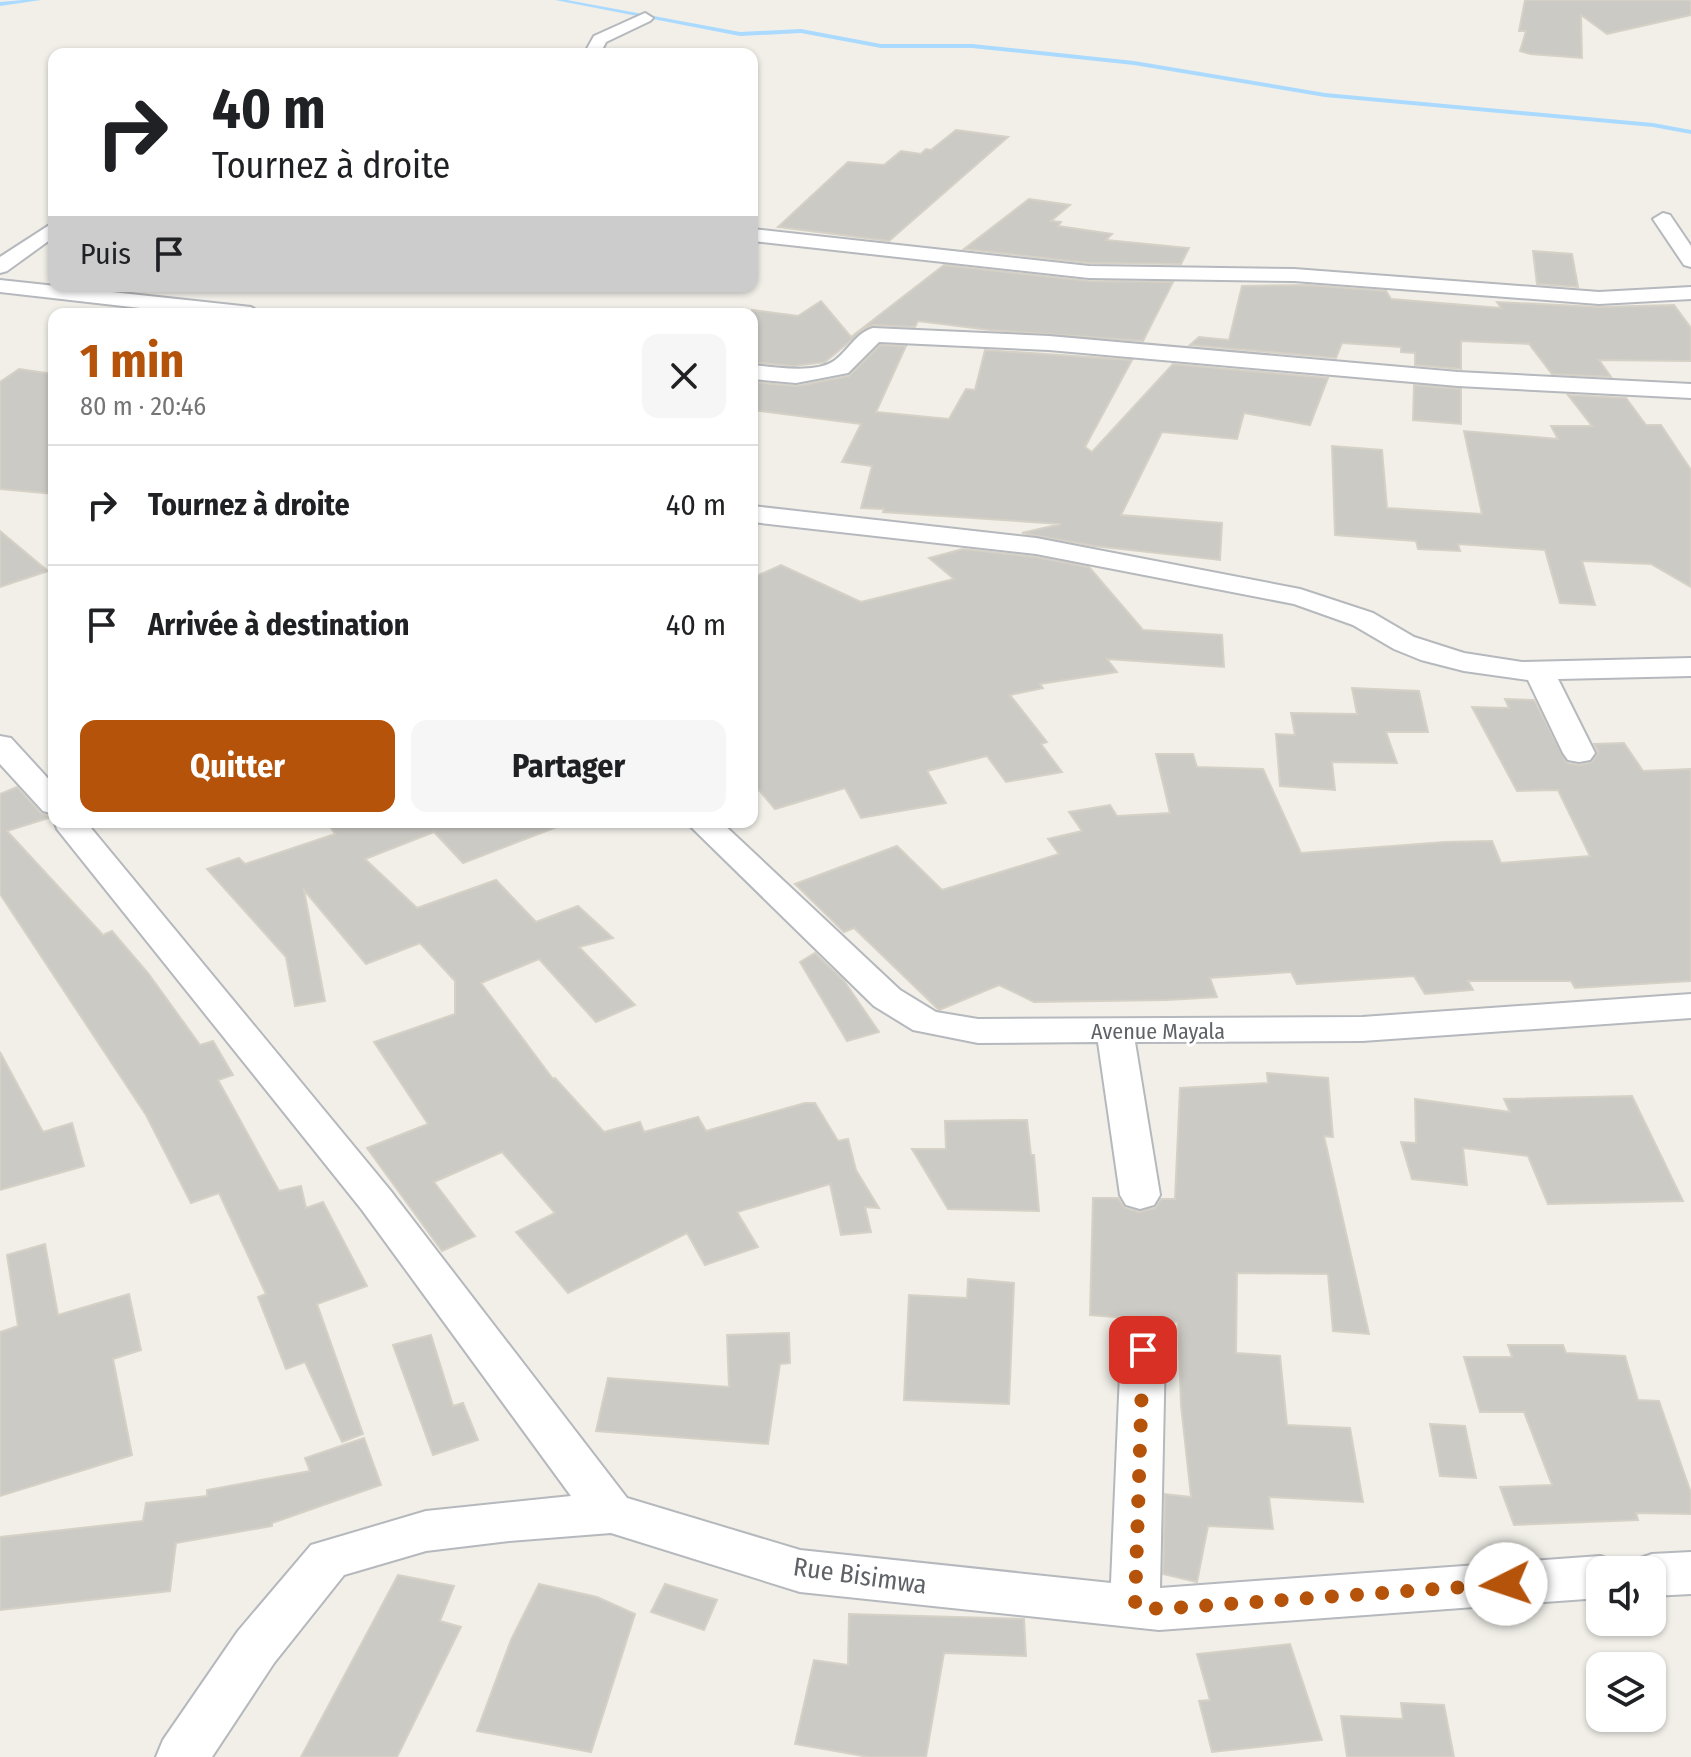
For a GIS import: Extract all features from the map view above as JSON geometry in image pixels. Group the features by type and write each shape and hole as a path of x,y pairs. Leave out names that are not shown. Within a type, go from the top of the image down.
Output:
{"street":[{"path":"595,48 600,39 645,18"},
{"path":"1663,219 1691,261"},
{"path":"0,267 48,232"},
{"path":"758,236 1089,272 1294,275 1599,298 1691,293"},
{"path":"0,286 48,291"},
{"path":"54,292 197,308"},
{"path":"758,373 796,376 840,368 873,335 1049,343 1458,379 1691,391"},
{"path":"758,515 1036,546 1300,597 1363,619 1404,643 1431,654 1522,671 1691,667"},
{"path":"1539,671 1579,753"},
{"path":"0,745 48,797"},
{"path":"74,828 376,1200 611,1513"},
{"name":"Avenue Mayala","path":"708,828 887,998 926,1022 978,1031 1362,1029 1691,1006"},
{"path":"1115,1031 1140,1195"},
{"path":"1135,1606 1143,1350"},
{"name":"Rue Bisimwa","path":"182,1757 256,1647 328,1559 426,1531 611,1513 800,1571 1159,1609 1586,1578"},
{"path":"1666,1574 1691,1573"}],"building":[{"path":"1525,0 1691,0 1691,15 1607,34 1581,15 1582,58 1530,54 1520,51 1526,31 1519,31"},
{"path":"956,130 1008,137 889,241 778,227 848,162 884,165 901,151 921,154 926,149 931,150"},
{"path":"1029,199 1070,205 1051,221 1061,222 1058,226 1112,234 1106,240 1189,248 1181,264 1089,263 964,249"},
{"path":"1533,251 1572,254 1578,287 1537,284"},
{"path":"944,265 1089,281 1173,282 1143,341 990,330 918,321 915,327 873,325 825,362 794,366 758,363 758,311 798,316 821,301 851,337"},
{"path":"1307,285 1386,291 1391,299 1501,308 1497,302 1599,307 1674,305 1691,328 1691,361 1599,360 1611,377 1552,374 1529,344 1461,341 1461,369 1415,365 1415,353 1401,352 1401,347 1342,343 1336,358 1190,345 1199,337 1229,340 1242,286"},
{"path":"880,345 906,346 876,412 949,419 966,389 975,390 985,350 1132,360 1085,447 1092,452 1173,364 1328,378 1310,425 1244,413 1237,439 1162,432 1121,515 1222,523 1220,560 1094,546 1022,533 1061,524 861,508 872,466 842,462 861,424 758,411 758,383 797,386 849,376"},
{"path":"19,369 48,373 48,493 0,489 0,382"},
{"path":"1414,385 1461,389 1461,424 1413,420"},
{"path":"1568,395 1626,398 1646,425 1661,425 1691,470 1691,587 1651,564 1582,561 1595,605 1560,603 1545,550 1458,544 1460,551 1418,549 1416,541 1335,535 1332,446 1382,450 1387,508 1482,514 1464,431 1558,439 1551,426 1592,426"},
{"path":"0,531 48,571 0,587"},
{"path":"963,549 1036,557 1089,567 1143,630 1222,635 1224,667 1107,659 1117,672 1040,684 1043,688 1010,695 1047,742 1041,744 1062,772 1006,782 987,756 927,771 946,803 861,818 845,788 775,809 758,789 758,575 781,565 861,602 954,579 929,558"},
{"path":"1352,688 1419,691 1428,732 1386,732 1397,763 1332,762 1335,790 1280,786 1276,734 1295,735 1291,713 1357,714"},
{"path":"1505,699 1534,700 1567,763 1580,765 1592,762 1598,752 1594,744 1624,743 1643,771 1691,769 1691,981 1575,988 1571,981 1468,981 1473,990 1425,994 1414,976 1297,984 1291,972 1210,978 1217,997 1167,1000 1034,1002 999,985 939,1010 854,928 844,932 795,884 897,846 942,890 1059,854 1048,839 1082,831 1069,812 1110,805 1117,816 1170,813 1156,754 1193,754 1197,767 1263,769 1301,853 1492,841 1501,863 1590,856 1558,790 1517,791 1472,707 1509,708"},
{"path":"17,787 41,813 48,816 48,818 7,831 103,935 112,931 148,973 200,1045 213,1041 233,1075 218,1080 279,1191 301,1186 306,1208 323,1202 367,1286 317,1304 363,1434 342,1442 305,1362 286,1369 258,1297 266,1294 219,1193 191,1203 146,1115 0,894 0,794"},
{"path":"331,828 554,828 463,863 434,832 365,859 417,908 496,880 536,922 578,906 613,938 579,947 635,1005 596,1022 539,959 481,983 553,1079 604,1132 640,1122 644,1132 698,1117 706,1131 805,1103 815,1103 838,1141 848,1139 856,1170 879,1208 865,1207 871,1232 841,1235 830,1184 737,1212 758,1247 705,1265 687,1233 568,1293 516,1232 555,1213 502,1152 434,1182 475,1236 442,1251 367,1148 428,1124 374,1042 455,1014 455,981 420,943 366,964 304,890 325,1001 295,1006 286,957 207,869 239,858 245,864 335,834"},
{"path":"815,953 844,981 879,1032 847,1041 800,962"},
{"path":"0,1052 43,1132 72,1123 84,1166 0,1190"},
{"path":"1267,1073 1328,1078 1333,1137 1324,1136 1369,1334 1333,1331 1328,1274 1237,1273 1236,1353 1280,1356 1287,1425 1350,1428 1363,1502 1269,1497 1273,1529 1208,1526 1197,1582 1163,1574 1165,1494 1191,1497 1181,1405 1178,1322 1090,1315 1093,1198 1118,1198 1125,1208 1139,1212 1155,1208 1161,1199 1175,1199 1180,1088 1268,1083"},
{"path":"1632,1096 1683,1201 1548,1204 1528,1156 1463,1148 1467,1185 1412,1179 1401,1142 1416,1143 1415,1099 1510,1112 1504,1099"},
{"path":"1027,1120 1039,1211 948,1209 912,1149 946,1149 945,1121"},
{"path":"45,1244 58,1315 129,1294 141,1350 113,1359 132,1455 0,1496 0,1332 18,1326 7,1255"},
{"path":"968,1279 1014,1283 1009,1404 904,1400 909,1295 967,1298"},
{"path":"789,1333 790,1363 780,1364 768,1444 596,1431 608,1378 729,1387 727,1335"},
{"path":"431,1335 453,1406 463,1403 478,1440 433,1455 393,1345"},
{"path":"1508,1345 1563,1345 1566,1353 1625,1356 1638,1400 1659,1401 1691,1493 1691,1514 1636,1513 1638,1520 1514,1525 1500,1487 1552,1485 1524,1412 1480,1412 1464,1357 1512,1357"},
{"path":"1430,1424 1465,1426 1476,1478 1440,1476"},
{"path":"364,1438 381,1485 272,1523 272,1526 176,1543 170,1591 0,1610 0,1537 143,1521 146,1503 207,1496 207,1490 310,1471 305,1458"},
{"path":"398,1575 454,1586 440,1621 461,1627 397,1757 301,1757"},
{"path":"539,1584 597,1597 635,1614 591,1752 477,1731 511,1640"},
{"path":"665,1584 717,1600 704,1630 651,1612"},
{"path":"849,1614 1024,1619 1026,1656 944,1653 926,1757 869,1757 795,1744 814,1660 848,1665"},
{"path":"1290,1644 1322,1740 1212,1752 1199,1701 1210,1700 1197,1654"},
{"path":"1401,1703 1444,1705 1454,1757 1347,1757 1341,1716 1403,1719"}],"waterway":[{"path":"0,4 38,0"},
{"path":"558,0 740,34 801,31 881,46 972,46 1134,63 1325,95 1653,125 1691,132"}],"route":[{"path":"1143,1350 1135,1606 1159,1609 1506,1584"}]}
